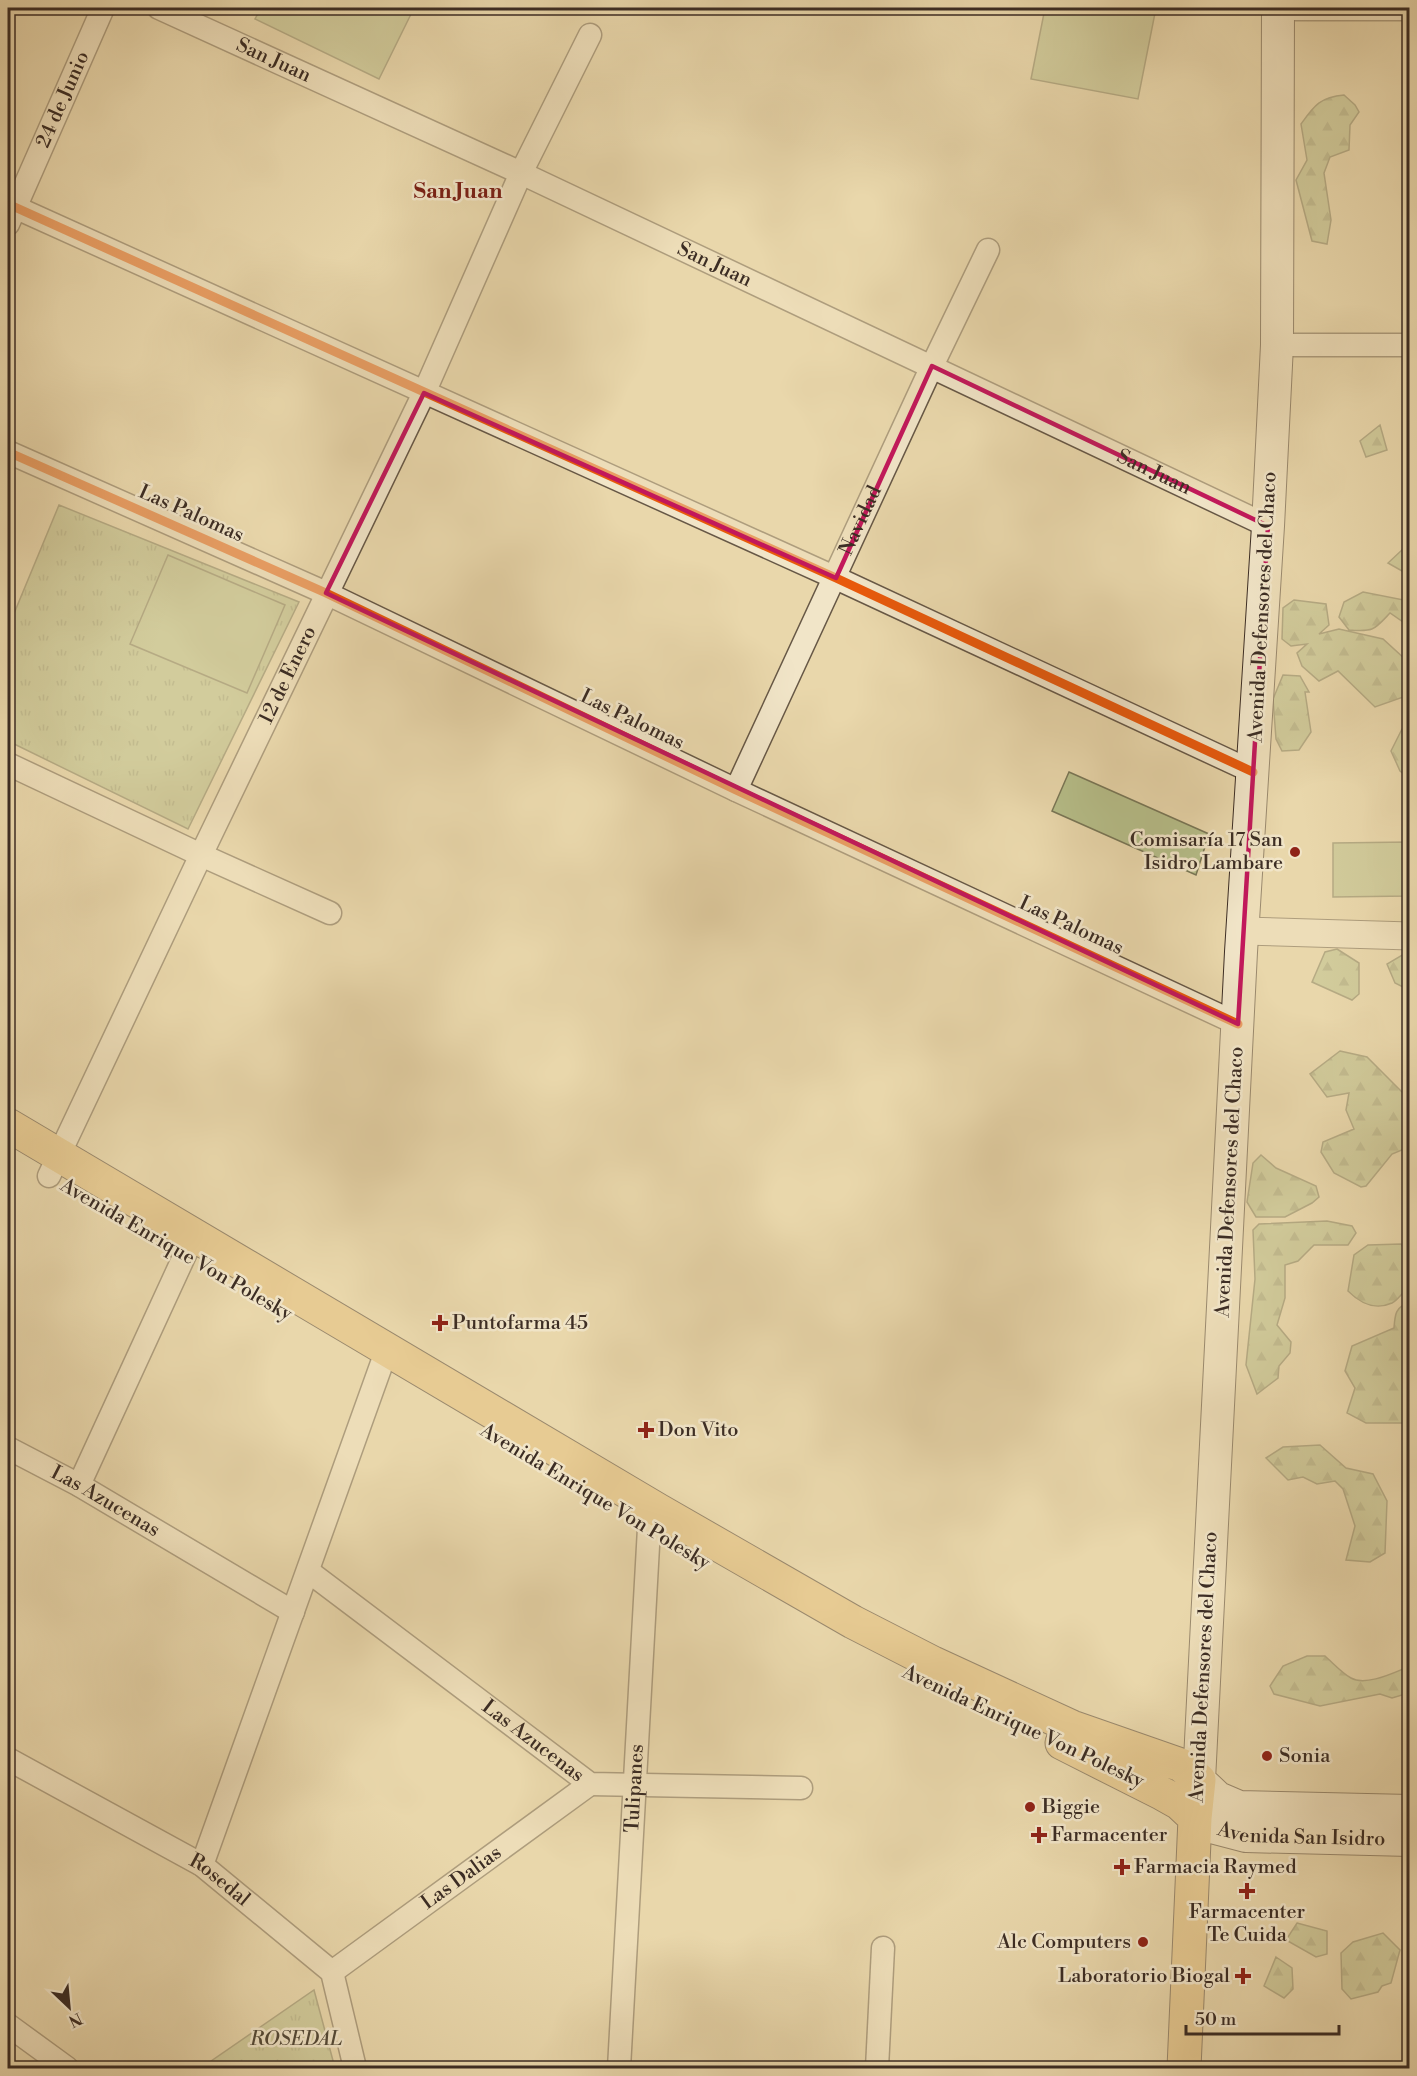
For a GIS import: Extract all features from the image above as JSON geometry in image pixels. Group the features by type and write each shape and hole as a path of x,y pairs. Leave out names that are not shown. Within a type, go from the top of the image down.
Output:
{"main road":[{"name":"Avenida Defensores del Chaco","path":"1184,2068 1195,1818 1199,1780 1243,931 1277,345 1278,8"},
{"name":"Avenida Enrique Von Polesky","path":"8,1125 54,1166 653,1519 842,1642 1115,1769 1179,1803 1195,1818"},
{"name":"Avenida Enrique Von Polesky","path":"8,1151 54,1166"},
{"name":"Avenida Enrique Von Polesky","path":"653,1519 933,1663 1072,1727 1181,1765 1199,1780"},
{"name":"Avenida San Isidro","path":"1199,1780 1218,1798 1239,1807 1410,1811"},
{"name":"Avenida San Isidro","path":"1195,1818 1204,1825 1246,1836 1410,1840"}],"street":[{"name":"24 de Junio","path":"10,212 103,8"},
{"name":"San Juan","path":"159,8 521,173 1268,526"},
{"path":"1278,8 1410,9"},
{"name":"12 de Enero","path":"54,1166 424,393 521,173 590,34"},
{"path":"10,212 424,393 836,578 1253,772"},
{"name":"Navidad","path":"736,790 988,250"},
{"path":"1277,345 1410,345"},
{"name":"Las Palomas","path":"8,452 326,594 736,790 1238,1024"},
{"path":"8,764 330,913"},
{"path":"1243,931 1410,936"},
{"path":"79,1485 189,1245"},
{"path":"202,1865 384,1360"},
{"name":"Las Azucenas","path":"8,1448 79,1485 293,1612"},
{"name":"Tulipanes","path":"619,2068 653,1519"},
{"name":"Las Azucenas","path":"308,1571 590,1784 801,1788"},
{"name":"Rosedal","path":"8,1759 202,1865 332,1972"},
{"name":"Las Dalias","path":"332,1972 590,1784"},
{"path":"877,2068 883,1948"},
{"path":"332,1972 355,2068"},
{"path":"8,2025 68,2068"}],"highlighted area":[{"path":"932,366 1268,526 1238,1024 326,593 424,393 836,578"}],"green space":[{"path":"261,8 414,8 379,79 255,19"},
{"path":"1045,8 1156,8 1138,99 1031,79"},
{"path":"1344,95 1359,112 1350,125 1349,150 1330,157 1324,173 1331,220 1327,244 1312,241 1296,180 1307,160 1301,124 1323,100"},
{"path":"1380,425 1387,450 1366,457 1360,441"},
{"path":"59,505 299,602 188,829 8,741 8,628"},
{"path":"1403,549 1409,550 1409,575 1388,563"},
{"path":"168,555 285,605 247,693 130,644"},
{"path":"1363,592 1409,601 1409,626 1390,613 1373,629 1349,630 1339,617 1344,602"},
{"path":"1294,600 1326,604 1329,625 1319,634 1339,629 1383,639 1409,660 1409,695 1375,707 1338,671 1319,681 1302,666 1297,653 1307,644 1291,646 1282,639 1283,608"},
{"path":"1283,675 1300,676 1309,692 1305,692 1311,732 1299,750 1282,751 1276,739 1273,699"},
{"path":"1410,726 1409,778 1400,771 1391,751 1402,729"},
{"path":"1069,772 1209,834 1196,875 1052,811"},
{"path":"1409,842 1409,896 1333,897 1333,843"},
{"path":"1337,949 1359,963 1359,994 1352,1000 1312,982 1325,952"},
{"path":"1409,951 1409,990 1395,983 1387,964"},
{"path":"1340,1051 1367,1057 1409,1099 1409,1147 1392,1154 1366,1186 1361,1187 1334,1173 1321,1152 1323,1142 1354,1129 1346,1110 1349,1093 1327,1097 1310,1074"},
{"path":"1261,1155 1276,1168 1316,1186 1319,1197 1285,1217 1256,1217 1247,1202 1253,1163"},
{"path":"1327,1221 1352,1226 1356,1233 1348,1245 1314,1245 1298,1261 1285,1265 1285,1298 1277,1325 1291,1342 1290,1353 1279,1366 1278,1378 1257,1394 1246,1365 1255,1279 1253,1230 1259,1224"},
{"path":"1401,1244 1409,1254 1409,1286 1396,1300 1385,1305 1373,1306 1357,1299 1348,1291 1354,1255 1368,1245"},
{"path":"1409,1303 1409,1420 1404,1423 1366,1423 1347,1413 1355,1388 1345,1371 1352,1346 1394,1328 1397,1312"},
{"path":"1320,1445 1346,1468 1373,1474 1387,1501 1385,1553 1370,1562 1346,1560 1355,1526 1343,1489 1335,1481 1317,1484 1303,1477 1288,1480 1266,1458 1283,1447"},
{"path":"1409,1654 1409,1693 1392,1698 1380,1694 1320,1706 1274,1694 1270,1686 1283,1666 1307,1656 1325,1656 1351,1678 1363,1681 1403,1669"},
{"path":"1297,1923 1327,1931 1327,1954 1316,1957 1286,1940"},
{"path":"1383,1933 1400,1950 1391,1983 1382,1986 1378,1992 1351,1999 1342,1989 1341,1953 1353,1942"},
{"path":"1276,1957 1292,1968 1293,1989 1284,1998 1264,1986"},
{"name":"ROSEDAL","path":"314,1990 335,2068 201,2068"}],"cycle path":[{"path":"8,204 836,578 1253,772"},
{"path":"8,452 326,593 736,790 1238,1024"}],"place":[{"name":"Comisaría 17 San Isidro Lambare","path":"1295,852"},
{"name":"Puntofarma 45","path":"440,1323"},
{"name":"Don Vito","path":"646,1430"},
{"name":"Sonia","path":"1267,1756"},
{"name":"Biggie","path":"1030,1807"},
{"name":"Farmacenter","path":"1039,1835"},
{"name":"Farmacia Raymed","path":"1122,1867"},
{"name":"Farmacenter Te Cuida","path":"1247,1891"},
{"name":"Alc Computers","path":"1143,1942"},
{"name":"Laboratorio Biogal","path":"1243,1976"}],"district":[{"name":"San Juan","path":"458,191"}]}
